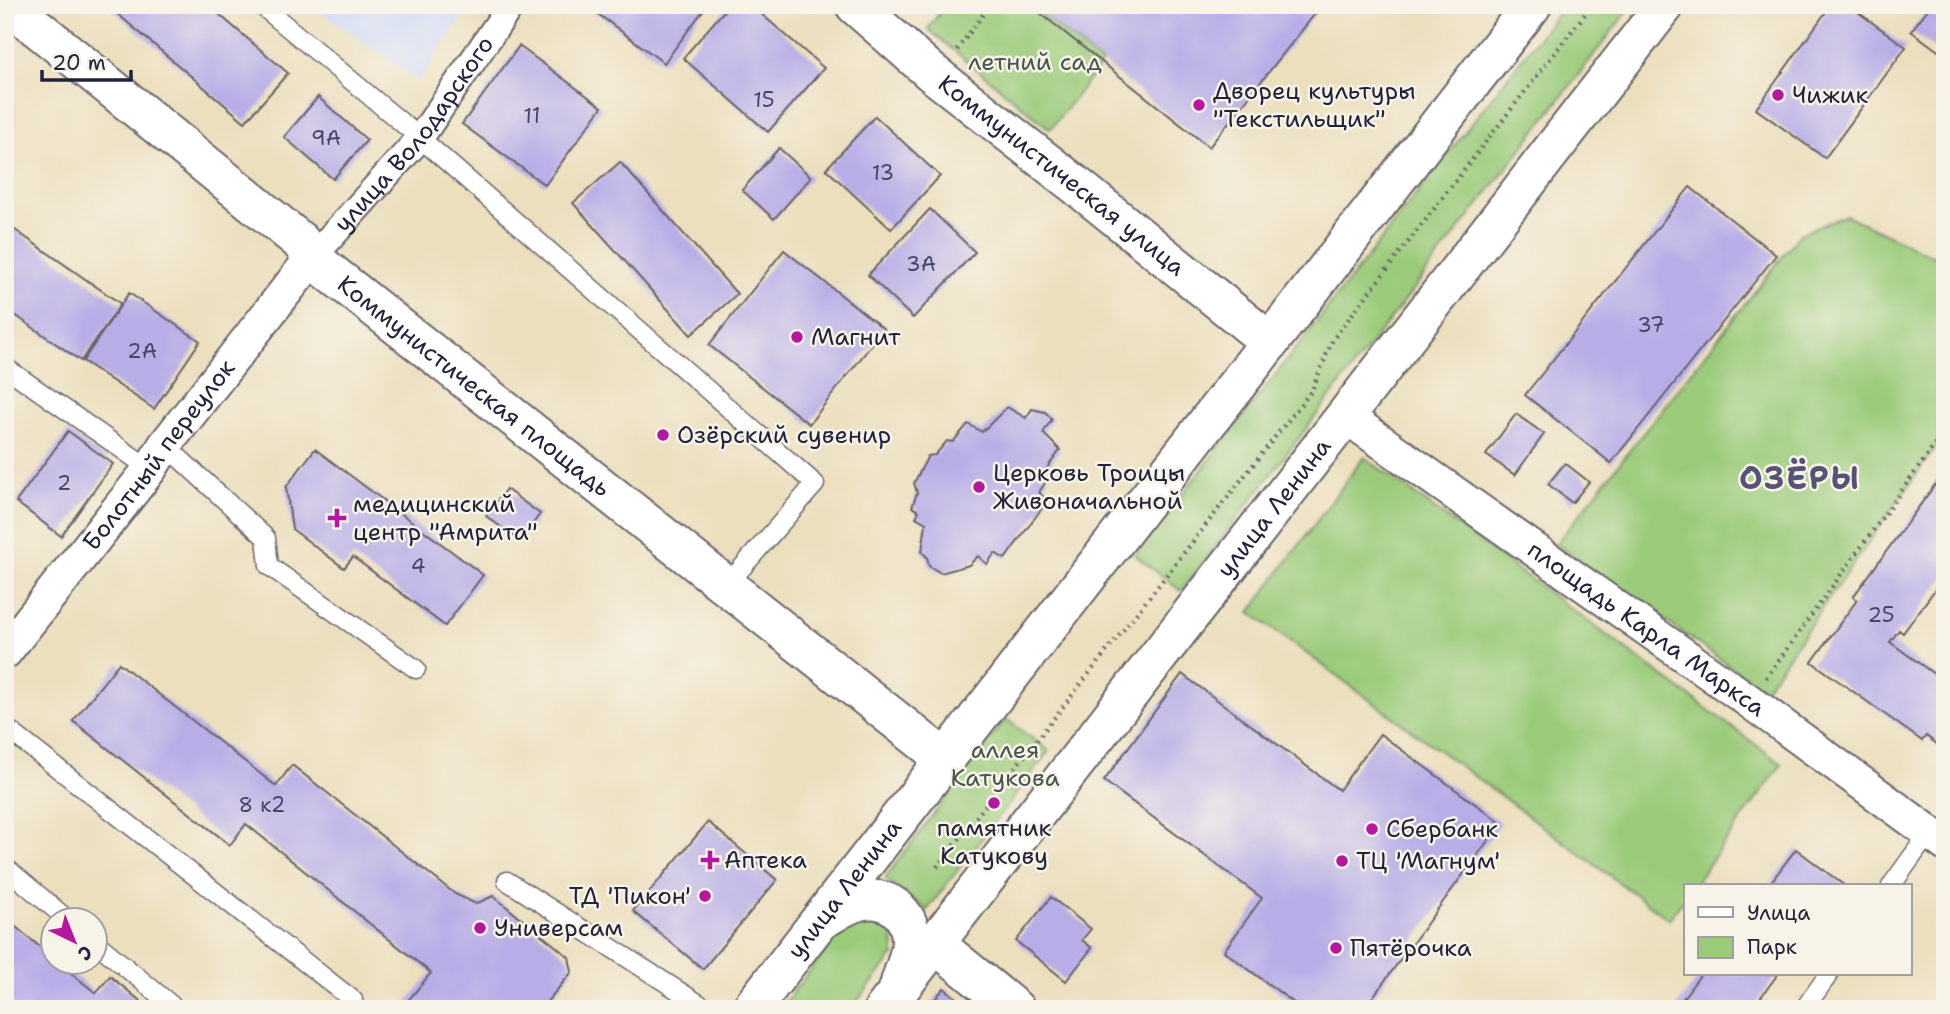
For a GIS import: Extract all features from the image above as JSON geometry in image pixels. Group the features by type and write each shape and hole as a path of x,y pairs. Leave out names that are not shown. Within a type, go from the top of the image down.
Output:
{"main road":[{"name":"Коммунистическая площадь","path":"9,5 300,241 312,258 945,759"},
{"name":"Коммунистическая улица","path":"855,5 931,72 1270,342"},
{"name":"улица Ленина","path":"751,1009 1532,5"},
{"name":"улица Ленина","path":"891,999 1665,5"},
{"path":"820,921 855,901 874,898 891,903 901,912 909,926 911,942 891,999"},
{"path":"934,943 1015,1009"}],"street":[{"name":"улица Володарского","path":"312,258 420,138 511,5"},
{"name":"Болотный переулок","path":"5,652 312,258"},
{"name":"площадь Карла Маркса","path":"1345,416 1749,701 1937,839"}],"lane":[{"path":"261,5 420,138 815,484 726,586"},
{"path":"5,367 158,457 266,538 269,566 416,669"},
{"path":"5,727 353,1000"},
{"path":"1893,884 1937,839"},
{"path":"5,867 52,906"},
{"path":"507,881 707,1009"},
{"path":"108,953 176,1009"},
{"path":"1804,1009 1828,976"}],"path":[{"path":"953,55 990,5"},
{"path":"937,867 1312,390 1333,339 1592,5"},
{"path":"1749,701 1945,431"}],"shaded area":[{"path":"312,5 471,5 418,81"}],"green space":[{"name":"летний сад","path":"945,5 1030,5 1102,63 1050,129 928,29"},
{"path":"1564,5 1632,5 1181,591 1135,555"},
{"path":"1846,215 1945,262 1945,434 1764,690 1556,544 1800,234"},
{"path":"1364,457 1782,764 1694,884 1684,884 1684,899 1669,919 1250,612"},
{"name":"аллея Катукова","path":"1006,719 1049,751 927,910 885,878"},
{"path":"859,912 892,919 894,955 851,1009 780,1009 849,921"}],"building":[{"path":"107,5 208,5 288,73 245,122"},
{"path":"586,5 707,5 664,63"},
{"path":"729,5 751,5 824,68 768,132 683,58"},
{"name":"Дворец культуры \"Текстильщик\"","path":"1030,5 1322,5 1209,147"},
{"path":"1831,5 1848,5 1906,47 1825,158 1756,109"},
{"path":"1931,5 1945,5 1945,56 1911,31"},
{"path":"519,46 602,107 545,185 462,124"},
{"path":"318,97 367,140 333,179 284,137"},
{"path":"875,116 940,176 891,229 826,169"},
{"path":"779,148 811,177 774,219 742,190"},
{"path":"620,162 737,294 691,335 573,203"},
{"path":"1690,187 1776,255 1611,463 1525,395"},
{"path":"930,209 975,252 913,318 868,275"},
{"path":"5,223 121,304 81,361 5,308"},
{"name":"Магнит","path":"784,250 884,329 809,424 709,345"},
{"path":"129,293 200,341 154,409 83,361"},
{"name":"Церковь Троицы Живоначальной","path":"1007,407 1026,418 1032,409 1045,412 1052,419 1043,433 1060,450 1042,475 1048,479 1039,492 1047,501 1005,559 995,553 987,564 978,556 969,565 941,573 929,566 927,557 922,552 926,523 916,517 919,511 912,507 917,493 914,483 928,456 935,455 947,441 953,442 968,424 982,432"},
{"path":"1516,414 1544,434 1515,475 1486,455"},
{"path":"68,431 113,464 61,536 16,502"},
{"path":"315,449 483,575 445,626 353,557 344,568 292,529 286,487"},
{"path":"1565,463 1589,482 1572,503 1548,484"},
{"path":"1945,471 1945,576 1903,633 1899,630 1890,642 1945,682 1945,750 1926,736 1922,741 1812,662 1857,600 1853,597"},
{"path":"506,489 540,514 520,541 486,516"},
{"path":"119,663 276,786 292,765 455,894 476,904 493,896 569,957 572,972 541,1009 401,1009 431,973 246,824 230,845 73,721"},
{"name":"ТЦ 'Магнум'","path":"1182,674 1339,790 1380,734 1501,823 1364,1009 1302,1009 1224,951 1262,898 1104,781"},
{"name":"ТД 'Пикон'","path":"708,822 777,880 703,969 633,911"},
{"path":"1796,849 1842,884 1770,884"},
{"path":"1051,897 1091,929 1082,940 1092,948 1066,981 1016,941"},
{"path":"5,918 38,945 38,976 75,976 96,993 110,976 150,1009 7,1009"},
{"path":"1700,976 1777,976 1752,1009 1675,1009"},
{"path":"944,988 970,1009 927,1009"}],"place":[{"name":"Чижик","path":"1778,95"},
{"name":"Дворец культуры \"Текстильщик\"","path":"1199,105"},
{"name":"Магнит","path":"797,337"},
{"name":"Озёрский сувенир","path":"663,435"},
{"name":"Церковь Троицы Живоначальной","path":"979,487"},
{"name":"медицинский центр \"Амрита\"","path":"337,518"},
{"name":"памятник Катукову","path":"994,803"},
{"name":"Сбербанк","path":"1372,829"},
{"name":"Аптека","path":"710,860"},
{"name":"ТЦ 'Магнум'","path":"1342,861"},
{"name":"ТД 'Пикон'","path":"705,896"},
{"name":"Универсам","path":"480,928"},
{"name":"Пятёрочка","path":"1336,948"}],"district":[{"name":"ОЗЁРЫ","path":"1800,477"}]}
